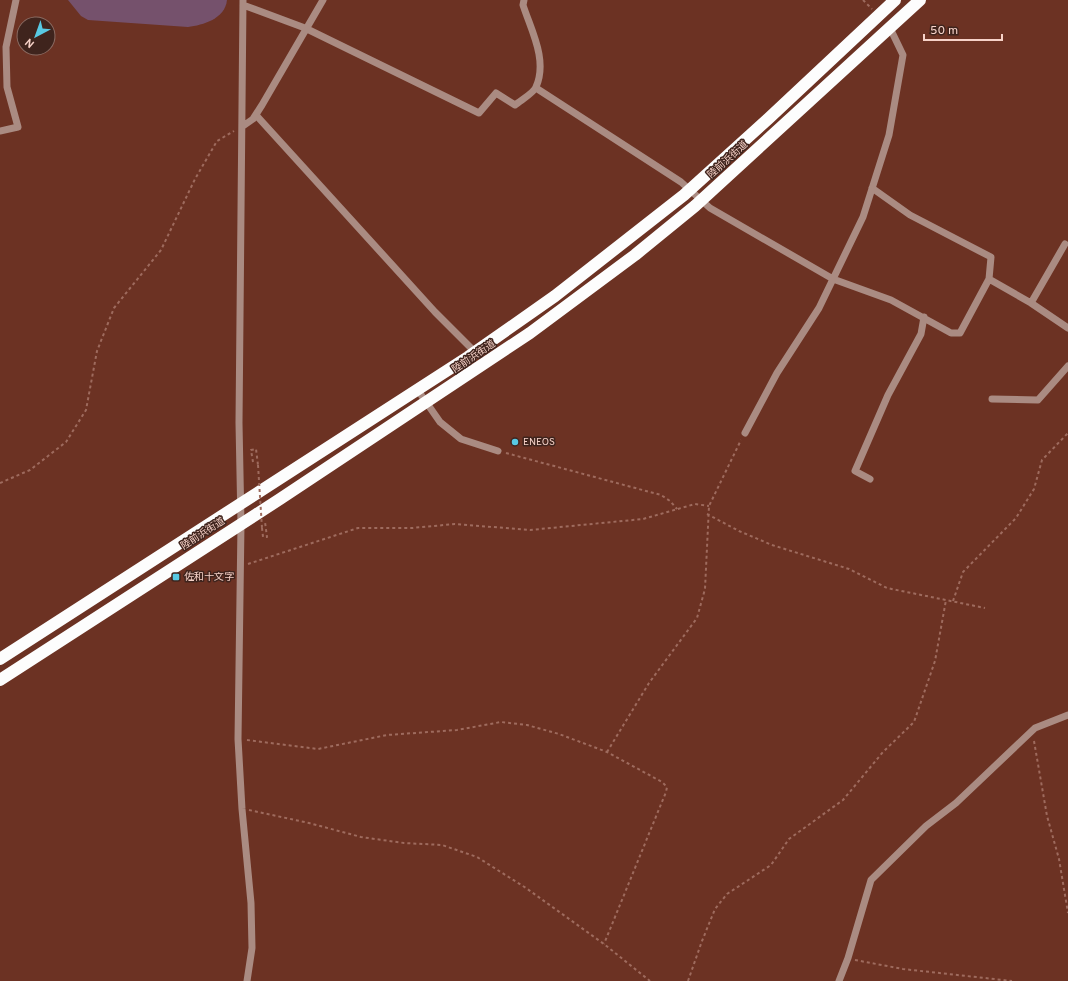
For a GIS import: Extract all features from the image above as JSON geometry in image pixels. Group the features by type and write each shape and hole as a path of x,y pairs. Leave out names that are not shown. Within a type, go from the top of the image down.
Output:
{"highway":[{"name":"陸前浜街道","path":"0,659 476,352 556,296 689,190 768,120 895,0"},
{"name":"陸前浜街道","path":"0,680 426,403 530,333 635,254 701,200 920,0"}],"street":[{"path":"0,131 18,128 7,87 6,47 16,0"},
{"path":"243,126 256,115 284,69 305,28 323,0"},
{"path":"247,981 252,948 251,903 242,809 238,739 241,567 239,423 243,3 305,28 480,113 496,94 515,105 536,88 540,66 538,46 523,5 524,0"},
{"path":"745,433 777,373 818,308 863,217 888,135 903,55 890,28"},
{"path":"536,88 689,190 710,208 833,279 891,300 951,333 960,333 989,279 991,257 910,215 872,188"},
{"path":"256,115 306,168 435,312 476,352"},
{"path":"1031,303 1066,244"},
{"path":"989,279 1031,303 1068,328"},
{"path":"870,479 855,471 888,395 921,334 924,317"},
{"path":"992,399 1038,400 1068,366"},
{"path":"417,389 440,422 461,439 498,451"},
{"path":"839,981 848,958 871,880 908,842 956,803 1032,730 1068,715"}],"path":[{"path":"0,483 30,470 66,442 86,410 97,351 114,308 161,250 195,179 218,141 243,126"},
{"path":"607,752 649,684 697,618 705,589 709,506 745,433"},
{"path":"953,601 963,572 1016,518 1034,489 1042,460 1068,433"},
{"path":"253,462 251,450 256,449 263,537 267,537 265,522"},
{"path":"498,451 661,495 670,500 677,509"},
{"path":"241,567 358,528 412,528 455,524 530,530 643,519 695,504 709,506"},
{"path":"708,514 739,531 772,545 850,569 887,588 985,608"},
{"path":"688,981 715,909 726,894 771,866 789,839 843,800 883,752 914,722 936,661 946,600"},
{"path":"238,739 318,749 387,735 457,730 501,722 527,725 559,734 607,752 662,782 667,786 604,944"},
{"path":"1032,730 1047,816 1059,859 1068,913"},
{"path":"242,809 309,823 361,838 404,843 442,844 477,857 526,888 604,944 650,981"},
{"path":"848,958 903,969 1012,981"}],"shaded area":[{"path":"68,0 227,0 225,7 218,16 206,23 188,27 88,20 81,16"}],"place":[{"name":"ENEOS","path":"515,442"},
{"name":"佐和十文字","path":"176,577"}]}
